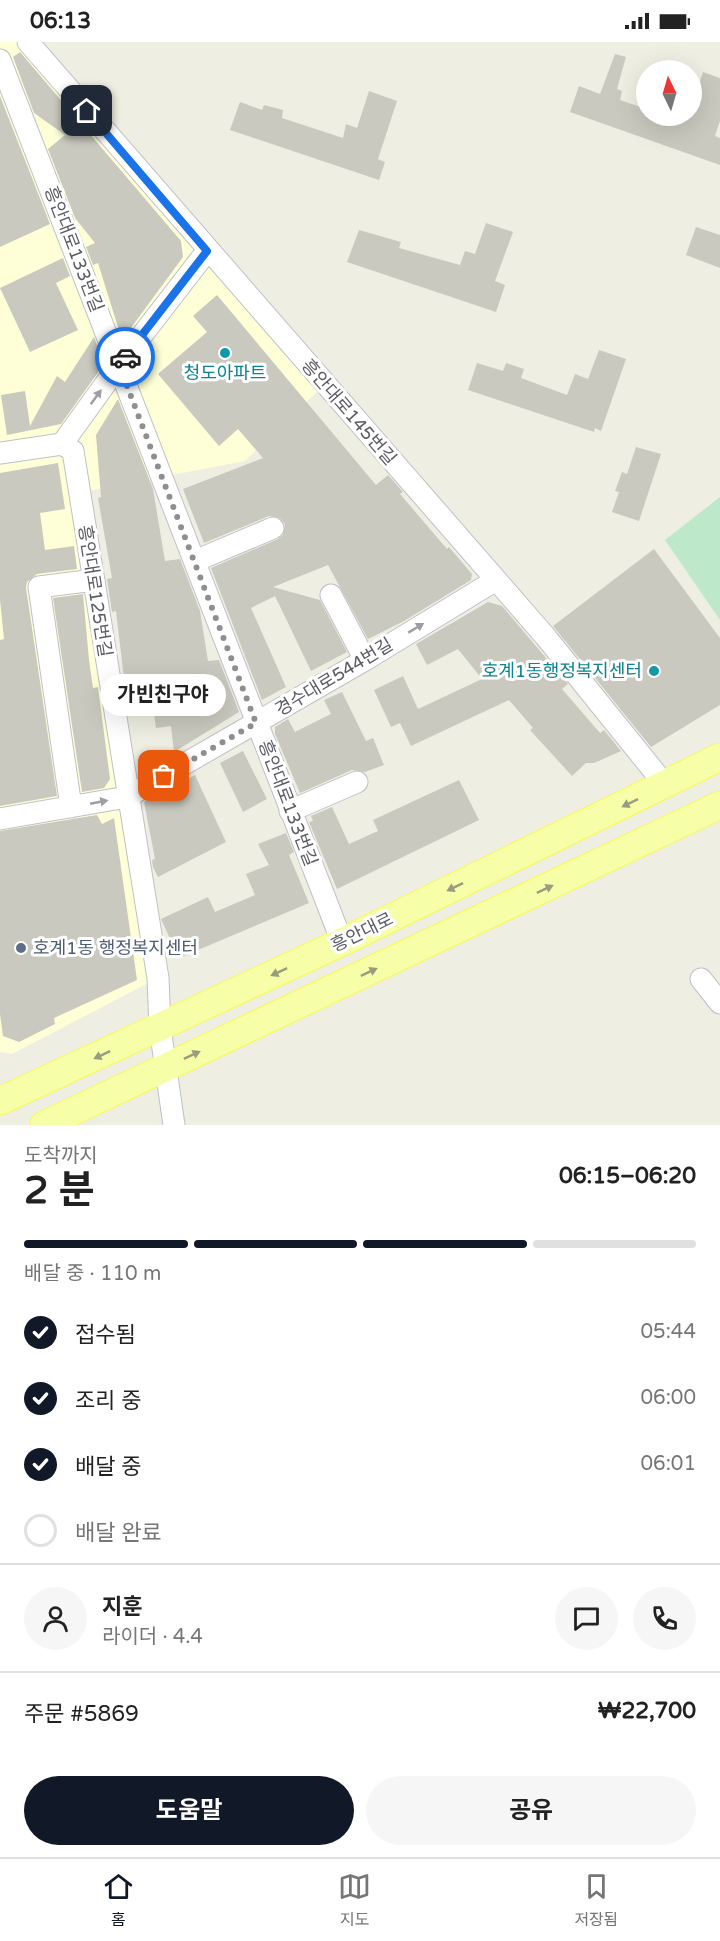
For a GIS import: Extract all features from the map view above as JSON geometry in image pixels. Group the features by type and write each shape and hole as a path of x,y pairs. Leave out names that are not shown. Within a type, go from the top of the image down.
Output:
{"main road":[{"name":"흥안대로","path":"0,1101 342,942 666,786 720,757"},
{"path":"44,1125 720,805"}],"street":[{"name":"흥안대로145번길","path":"28,42 207,251 496,580 666,786"},
{"name":"흥안대로133번길","path":"0,60 342,942"},
{"path":"0,453 62,444 119,365 207,251"},
{"name":"흥안대로125번길","path":"62,444 73,451 158,978 160,1028 174,1125"},
{"path":"195,561 273,528"},
{"path":"71,807 39,587 94,580"},
{"name":"경수대로544번길","path":"0,819 127,797 365,660 496,580"},
{"path":"331,595 365,660"},
{"path":"290,811 357,782"},
{"path":"701,979 720,1003"}],"shaded area":[{"path":"0,42 28,42 321,388 245,461 83,492 123,800 154,980 12,1054 0,1052"},
{"path":"720,497 720,620 665,540"}],"building":[{"path":"20,52 181,241 183,257 122,340 98,263 93,265 86,247 95,243 75,218 48,149 65,135 34,113 13,57"},
{"path":"615,54 626,57 617,89 622,91 620,100 636,106 636,126 702,126 703,72 720,78 720,121 715,136 720,138 720,165 570,112 579,86 600,94"},
{"path":"369,91 397,101 378,159 385,162 379,180 230,130 240,102 262,110 264,105 283,110 282,118 343,138 346,124 357,128"},
{"path":"0,96 50,224 0,247"},
{"path":"486,223 513,232 495,281 505,285 496,312 347,262 359,230 401,242 399,248 460,265 465,251 475,254"},
{"path":"696,227 720,235 720,268 686,255"},
{"path":"63,258 70,276 56,283 78,330 30,352 0,288"},
{"path":"217,295 376,485 388,475 403,492 400,494 447,549 449,547 472,574 471,580 404,621 368,639 328,565 273,587 320,600 347,652 311,671 275,596 251,608 286,687 262,700 211,568 278,539 283,535 285,524 280,518 269,516 204,543 183,489 263,458 238,429 219,446 158,374 207,332 193,316"},
{"path":"94,337 104,364 61,424 7,435 1,395 25,391 30,426 57,376 65,382"},
{"path":"599,350 626,359 601,431 595,428 594,432 468,390 477,363 503,371 506,363 524,369 521,378 567,395 575,374 588,379"},
{"path":"118,399 153,489 165,561 180,559 200,611 208,661 219,660 239,712 174,752 171,726 156,728 152,701 127,704 116,611 112,612 107,579 112,578 98,498 101,497 96,435"},
{"path":"636,447 661,454 639,521 612,512 619,492 615,491 622,472 627,474"},
{"path":"58,463 65,509 40,513 45,550 74,546 77,569 37,574 27,582 26,588 57,796 0,806 0,640 4,639 0,600 0,473"},
{"name":"호계1동행정복지센터","path":"654,549 720,638 720,705 651,747 553,626"},
{"path":"83,594 93,688 98,687 110,779 104,788 82,792 53,598"},
{"path":"488,602 502,606 568,684 562,689 600,733 604,730 621,751 594,763 586,763 572,776 530,730 533,728 509,700 411,746 400,723 391,727 374,690 403,676 418,709 482,679 458,649 427,665 416,644"},
{"path":"342,692 366,741 373,738 384,765 365,772 352,770 300,793 275,734 275,727 288,719 295,732 331,714 324,700"},
{"path":"243,751 267,799 243,812 220,763"},
{"path":"195,775 226,842 158,877 153,867 152,860 155,859 144,802"},
{"path":"459,780 479,820 337,889 309,822 313,821 311,816 332,807 349,844 378,831 373,820"},
{"path":"97,815 102,824 114,818 137,980 54,1018 55,1024 19,1042 3,1036 0,1014 0,831"},
{"path":"286,833 294,852 289,855 309,903 179,958 161,919 208,897 215,912 255,895 246,874 269,865 258,844"}],"way so far":[{"path":"125,357 119,365 256,723 164,776"}],"place":[{"name":"청도아파트","path":"225,353"},
{"name":"호계1동행정복지센터","path":"654,671"},
{"name":"가빈친구야","path":"164,776"},
{"name":"호계1동 행정복지센터","path":"21,948"}],"route":[{"path":"87,111 207,251 125,357"}]}
